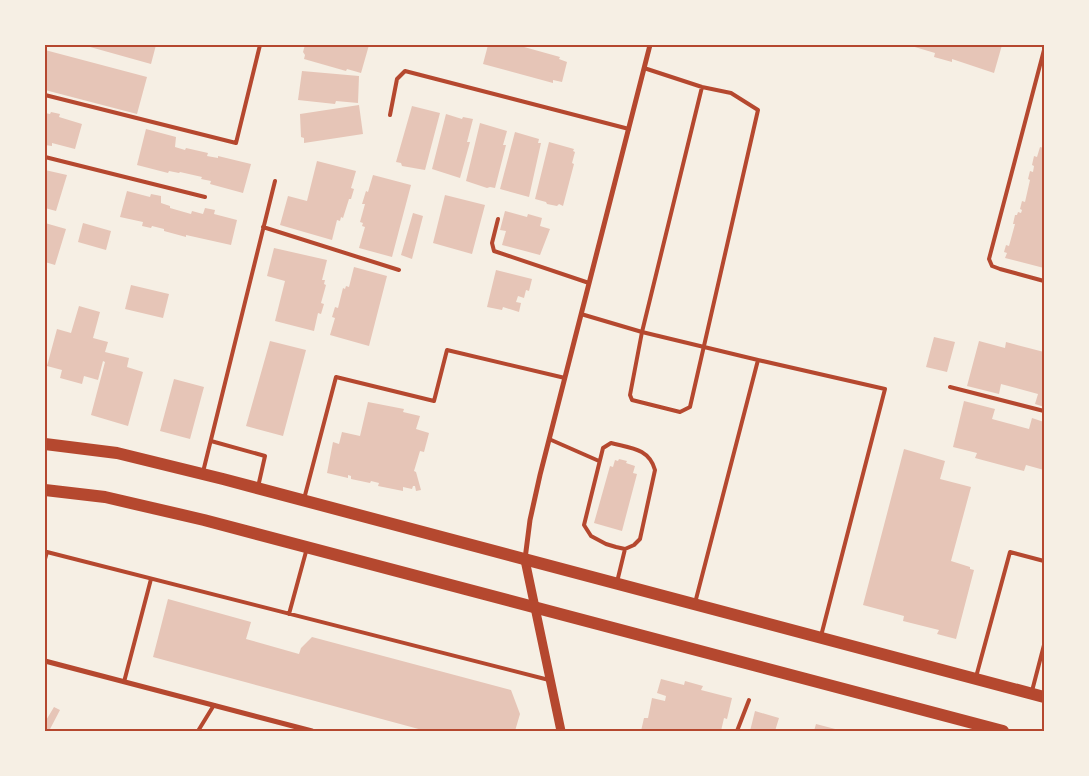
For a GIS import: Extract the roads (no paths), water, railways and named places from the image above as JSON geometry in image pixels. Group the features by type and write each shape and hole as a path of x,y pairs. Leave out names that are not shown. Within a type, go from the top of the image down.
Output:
{"main road":[{"path":"45,444 117,453 202,474 1038,695"},
{"path":"45,490 105,497 204,520 1003,731"}],"street":[{"path":"561,731 525,560 530,520 650,45"},
{"path":"45,660 312,731"}],"lane":[{"path":"45,95 236,143 260,45"},
{"path":"1044,50 989,259 992,266 1044,281"},
{"path":"644,68 702,87 731,93 758,110 690,407 680,412 632,400 630,395 642,332 702,87"},
{"path":"390,115 397,79 405,72 629,128"},
{"path":"45,157 205,197"},
{"path":"202,474 275,181"},
{"path":"498,219 492,243 494,251 589,282"},
{"path":"263,227 399,270"},
{"path":"581,314 704,348 885,389 821,638"},
{"path":"303,501 336,377 434,401 448,350 565,378"},
{"path":"695,605 758,360"},
{"path":"950,387 1044,411"},
{"path":"549,439 599,460"},
{"path":"211,441 265,456 258,489"},
{"path":"611,443 646,453 653,461 655,470 640,539 634,545 625,549 606,544 590,536 584,525 599,460 603,448 611,443"},
{"path":"289,614 307,548"},
{"path":"617,584 625,549"},
{"path":"45,559 47,552 550,680"},
{"path":"976,679 1010,552 1044,562"},
{"path":"124,682 151,579"},
{"path":"1038,695 1044,645"},
{"path":"737,731 749,700"},
{"path":"198,731 214,705"}]}
